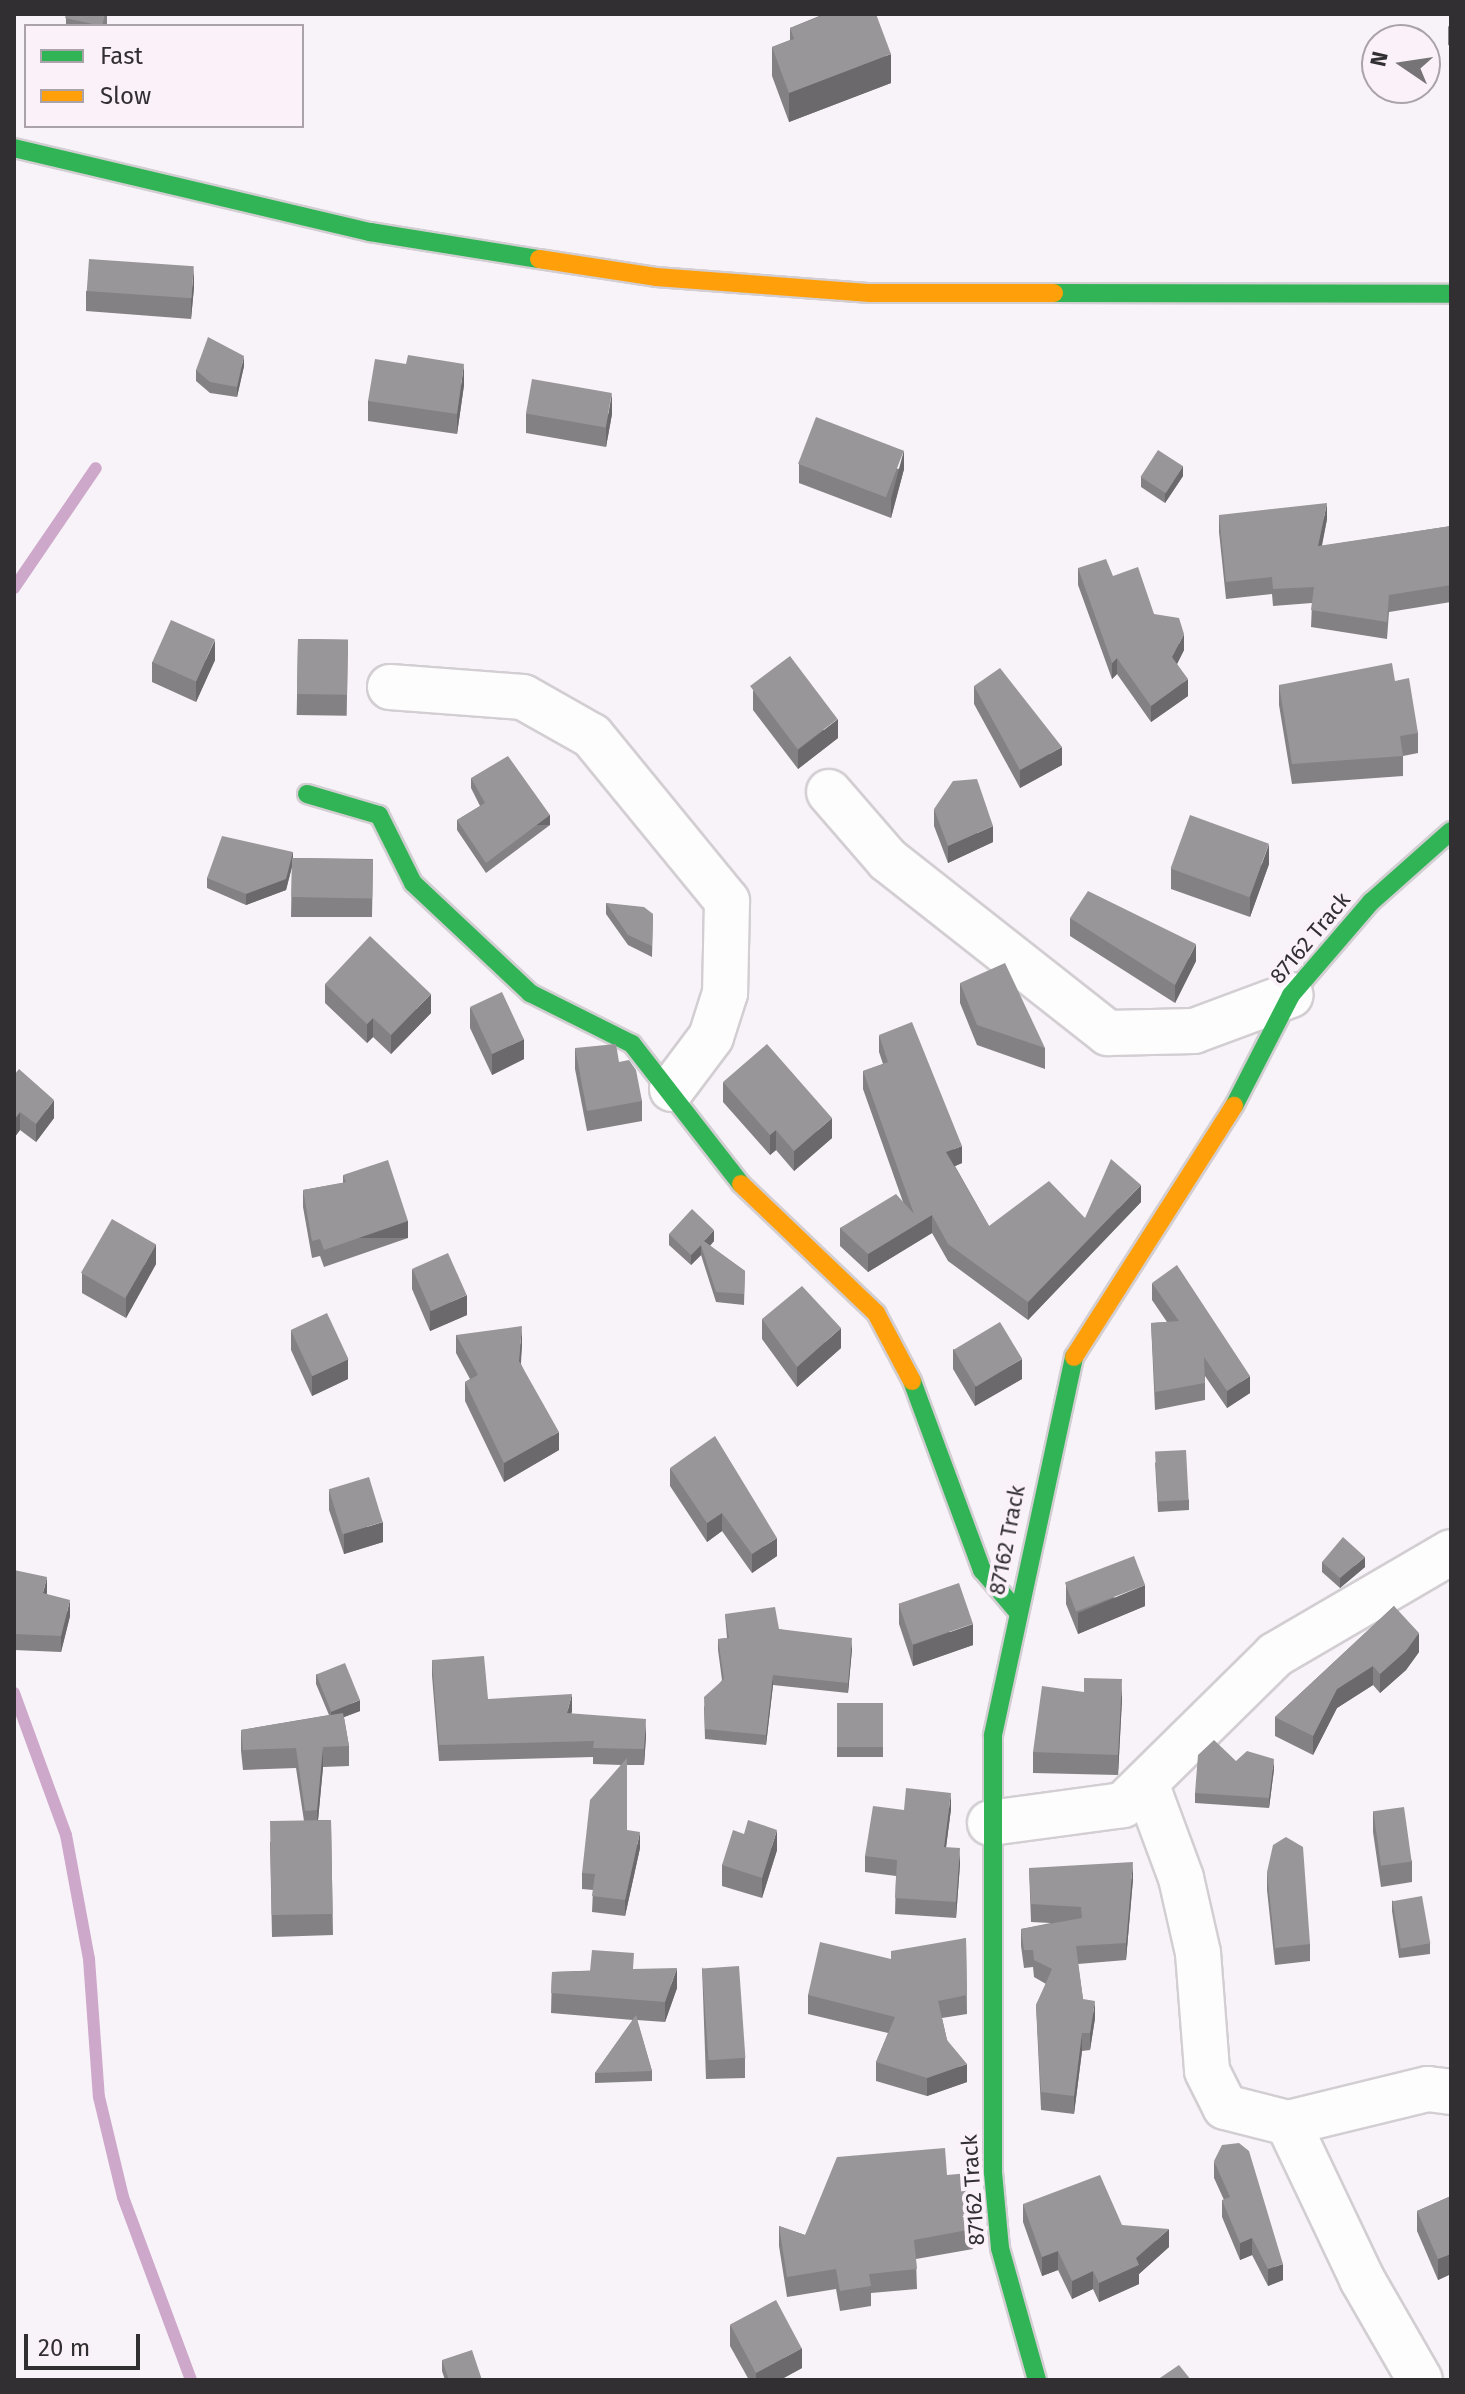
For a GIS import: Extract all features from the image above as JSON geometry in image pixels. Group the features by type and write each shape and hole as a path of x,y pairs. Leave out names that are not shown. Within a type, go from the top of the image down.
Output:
{"street":[{"path":"14,148 370,232 656,277 901,294 1451,294"},
{"path":"390,687 523,697 574,725 628,778 727,901 725,993 711,1037 672,1089"},
{"path":"829,792 888,860 1108,1033 1194,1031 1291,995"},
{"path":"307,794 379,815 413,883 530,993 616,1031 672,1089 752,1199 876,1313 910,1376 982,1570 1017,1611"},
{"name":"87162 Track","path":"1037,2380 1000,2248 993,2173 990,1823 993,1735 1070,1364 1219,1135 1291,995 1371,902 1451,831"},
{"path":"990,1823 1101,1813 1147,1786 1267,1661 1451,1552"},
{"path":"1147,1786 1195,1938 1215,2094 1225,2107 1288,2123 1428,2089 1451,2092"},
{"path":"1288,2123 1362,2279 1420,2380"}],"building":[{"path":"66,14 105,14 102,24 65,18"},
{"path":"826,14 876,14 891,54 789,93 772,47 794,39 790,28"},
{"path":"89,259 194,266 192,298 87,291"},
{"path":"208,337 244,356 237,387 210,382 196,370"},
{"path":"408,355 464,364 457,414 368,401 375,359 406,364"},
{"path":"532,379 612,393 606,428 526,413"},
{"path":"816,417 904,451 886,497 798,464"},
{"path":"1158,450 1183,466 1166,493 1141,477"},
{"path":"1327,503 1318,546 1451,526 1451,585 1389,595 1387,622 1311,610 1314,587 1273,589 1272,577 1226,582 1219,515"},
{"path":"1106,559 1113,576 1138,567 1154,614 1179,618 1184,634 1172,657 1188,679 1151,706 1117,658 1112,663 1078,568"},
{"path":"171,620 215,640 196,682 152,662"},
{"path":"298,639 348,640 347,695 297,694"},
{"path":"790,656 838,719 798,749 750,686"},
{"path":"1392,663 1395,681 1409,678 1418,733 1400,736 1403,756 1292,764 1279,685"},
{"path":"1000,668 1062,747 1020,770 974,686"},
{"path":"508,756 550,815 486,863 457,820 485,803 471,778"},
{"path":"977,779 993,826 948,846 934,809 953,781"},
{"path":"1190,815 1269,844 1249,897 1171,869"},
{"path":"222,836 293,852 286,879 246,894 207,878"},
{"path":"292,858 373,859 372,898 291,897"},
{"path":"1088,891 1196,944 1175,985 1070,918"},
{"path":"606,903 644,907 653,914 652,946 628,935"},
{"path":"370,936 431,994 391,1035 373,1018 367,1024 325,984"},
{"path":"1005,963 1045,1048 977,1025 960,983"},
{"path":"502,992 524,1039 492,1054 470,1007"},
{"path":"912,1022 962,1146 946,1152 989,1226 1049,1181 1085,1218 1111,1159 1141,1185 1028,1302 948,1244 932,1215 868,1254 840,1228 896,1194 914,1214 863,1071 888,1062 879,1035"},
{"path":"616,1044 619,1062 629,1060 636,1070 642,1101 587,1111 575,1048"},
{"path":"767,1044 832,1118 794,1151 776,1130 770,1135 723,1082"},
{"path":"19,1069 54,1100 36,1124 20,1112 14,1120 14,1075"},
{"path":"388,1160 408,1221 324,1250 320,1239 312,1241 303,1190 346,1182 343,1175"},
{"path":"692,1209 714,1230 704,1241 745,1271 744,1294 716,1292 701,1245 691,1255 669,1234"},
{"path":"112,1219 156,1244 125,1298 81,1273"},
{"path":"448,1253 467,1295 431,1311 412,1269"},
{"path":"1177,1265 1250,1376 1227,1391 1204,1357 1205,1383 1155,1392 1151,1323 1179,1321 1152,1283"},
{"path":"802,1286 841,1328 797,1367 762,1319"},
{"path":"327,1313 349,1359 312,1376 291,1330"},
{"path":"1000,1322 1022,1359 976,1387 954,1350"},
{"path":"522,1326 519,1361 559,1432 504,1463 465,1382 478,1375 456,1335"},
{"path":"715,1436 777,1538 752,1554 722,1513 707,1523 670,1468"},
{"path":"1186,1450 1189,1500 1158,1502 1155,1452"},
{"path":"369,1477 383,1522 343,1534 329,1489"},
{"path":"1343,1537 1365,1557 1340,1578 1322,1562"},
{"path":"1134,1556 1145,1585 1076,1611 1065,1583"},
{"path":"14,1570 47,1577 43,1593 70,1600 61,1636 14,1634"},
{"path":"959,1583 973,1624 912,1644 898,1604"},
{"path":"1394,1606 1419,1633 1406,1651 1380,1674 1373,1666 1337,1689 1313,1736 1275,1717"},
{"path":"775,1607 779,1629 852,1638 848,1683 773,1675 766,1735 705,1729 704,1697 724,1679 718,1639 729,1638 725,1614"},
{"path":"484,1656 488,1699 572,1694 567,1713 646,1719 644,1749 593,1748 594,1741 439,1745 432,1660"},
{"path":"345,1663 360,1700 331,1712 316,1675"},
{"path":"1084,1678 1122,1679 1118,1755 1033,1752 1042,1686 1084,1692"},
{"path":"837,1703 883,1703 883,1747 837,1747"},
{"path":"343,1713 349,1746 323,1747 317,1810 305,1811 296,1748 243,1750 241,1730"},
{"path":"1214,1740 1236,1761 1247,1751 1274,1759 1269,1798 1195,1793 1198,1755"},
{"path":"627,1758 627,1830 640,1832 625,1900 592,1896 595,1874 582,1873 590,1800"},
{"path":"906,1788 951,1793 944,1847 960,1848 956,1902 895,1898 897,1860 865,1856 873,1806 904,1810"},
{"path":"1404,1807 1412,1861 1381,1866 1373,1811"},
{"path":"331,1820 333,1914 272,1915 270,1821"},
{"path":"748,1820 777,1830 762,1878 722,1865 733,1830 744,1834"},
{"path":"1286,1837 1303,1847 1310,1944 1275,1948 1267,1872 1273,1845"},
{"path":"1133,1862 1126,1943 1076,1946 1083,1999 1095,2001 1090,2033 1082,2033 1074,2096 1041,2092 1036,2005 1052,1969 1034,1960 1033,1950 1024,1950 1021,1929 1082,1918 1081,1907 1031,1904 1029,1868"},
{"path":"1422,1896 1430,1943 1401,1948 1392,1901"},
{"path":"966,1938 967,1995 938,2001 947,2040 967,2064 927,2078 876,2062 895,2017 808,1995 820,1942 891,1959 891,1951"},
{"path":"592,1950 634,1953 633,1969 677,1968 665,2002 551,1993 552,1972 590,1971"},
{"path":"739,1966 745,2058 709,2060 702,1969"},
{"path":"636,2015 652,2071 595,2073"},
{"path":"1239,2143 1249,2151 1283,2264 1268,2269 1252,2238 1240,2243 1222,2200 1230,2197 1214,2161 1222,2145"},
{"path":"945,2148 947,2175 969,2173 973,2229 914,2240 917,2269 869,2274 871,2286 840,2291 836,2269 787,2277 779,2226 805,2235 837,2157"},
{"path":"1100,2175 1122,2225 1169,2229 1136,2258 1139,2265 1099,2283 1093,2271 1072,2281 1058,2251 1042,2257 1023,2204"},
{"path":"1451,2196 1451,2254 1438,2259 1417,2211"},
{"path":"776,2300 802,2349 756,2373 730,2324"},
{"path":"472,2350 482,2380 449,2380 442,2360"},
{"path":"1179,2365 1191,2380 1157,2380"}],"waterway":[{"path":"14,588 96,468"},
{"path":"14,1693 66,1835 89,1959 99,2097 123,2197 191,2380"}],"traffic: fast":[{"path":"14,148 370,232 539,259"},
{"path":"1054,293 1451,294"},
{"path":"307,794 379,815 413,883 530,993 632,1044 741,1184"},
{"path":"1234,1106 1291,995 1371,902 1451,831"},
{"path":"1037,2380 1000,2248 993,2173 993,1735 1074,1357"},
{"path":"912,1381 982,1570 1017,1611"}],"traffic: slow":[{"path":"539,259 656,277 870,293 1054,293"},
{"path":"1074,1357 1234,1106"},
{"path":"741,1184 876,1313 912,1381"}]}
